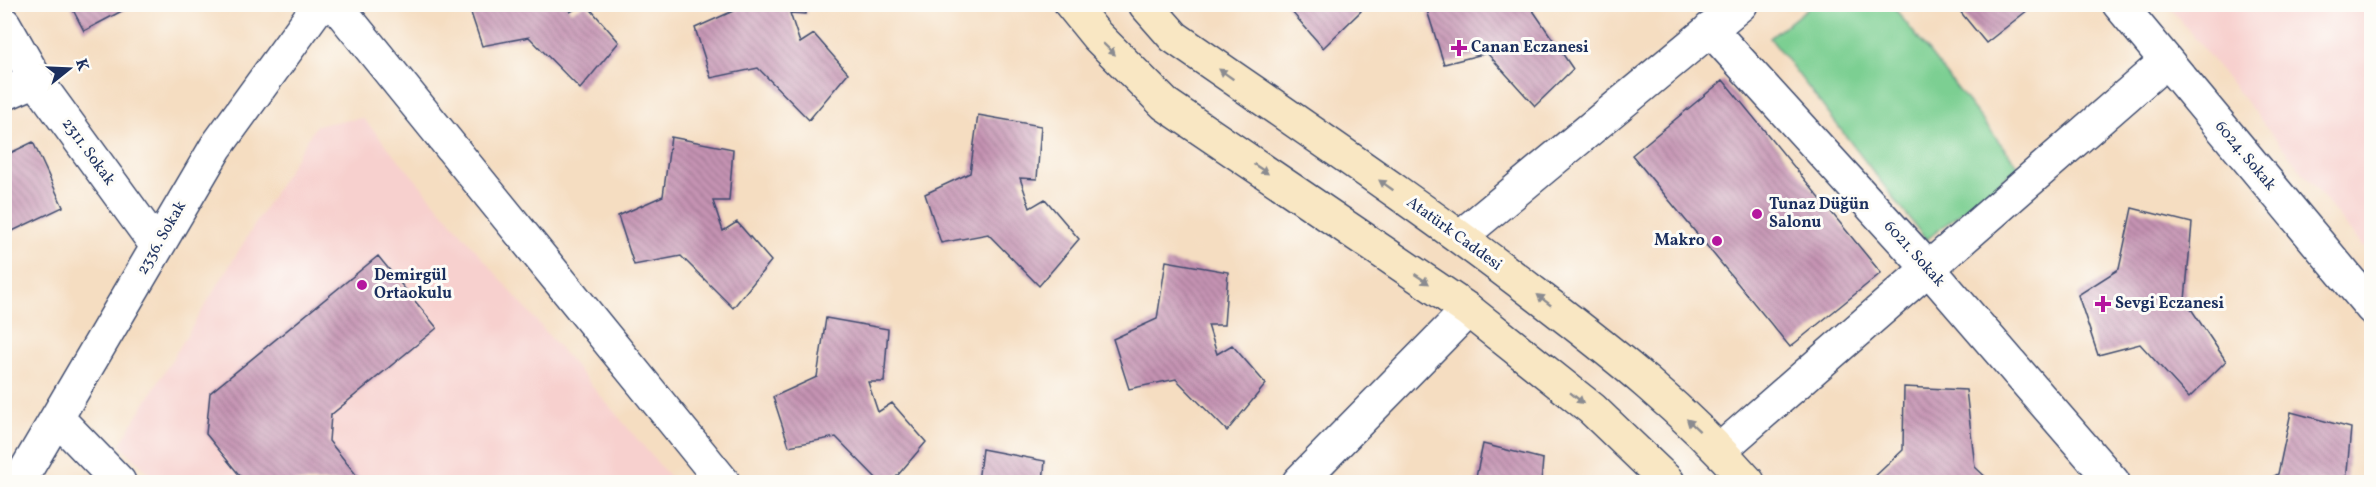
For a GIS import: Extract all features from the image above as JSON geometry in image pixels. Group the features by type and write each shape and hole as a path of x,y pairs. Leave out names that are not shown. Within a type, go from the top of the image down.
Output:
{"main road":[{"path":"1071,4 1097,36 1165,104 1468,310 1592,409 1668,483"},
{"name":"Atatürk Caddesi","path":"1144,4 1174,37 1460,237 1641,375 1720,450 1748,483"}],"street":[{"name":"2336. Sokak","path":"19,483 216,147 320,4"},
{"path":"334,4 723,483"},
{"path":"1460,237 1741,4"},
{"name":"6024. Sokak","path":"2119,4 2165,62 2367,294"},
{"name":"2311. Sokak","path":"4,24 36,80 157,246"},
{"name":"6021. Sokak","path":"1710,29 1928,268 2113,483"},
{"path":"1720,450 2165,62"},
{"path":"4,94 36,80"},
{"path":"1299,483 1468,310"},
{"path":"57,418 119,483"}],"shaded area":[{"path":"2168,5 2371,5 2371,242 2363,247"},
{"name":"Demirgül Ortaokulu","path":"363,118 674,482 157,482 120,444 316,125"}],"green space":[{"path":"1812,5 1892,5 2019,167 1926,240 1770,38"}],"building":[{"path":"70,4 135,4 84,31"},
{"path":"468,4 568,4 570,12 586,4 619,42 580,89 529,37 482,46"},
{"path":"740,4 807,4 806,14 790,13 800,43 814,34 848,73 809,120 758,68 711,78 695,28 740,8"},
{"path":"1285,4 1357,4 1361,11 1323,48"},
{"path":"1425,4 1533,4 1532,9 1573,69 1535,106 1487,53 1444,64"},
{"path":"1954,4 2031,4 2033,6 1986,43"},
{"name":"Tunaz Düğün Salonu","path":"1723,80 1881,273 1790,347 1632,155"},
{"path":"978,115 1041,126 1037,179 1020,178 1030,208 1045,199 1079,239 1039,286 988,234 941,243 925,194 970,173"},
{"path":"671,137 733,149 729,201 713,201 723,231 737,222 771,261 733,308 681,256 634,265 618,216 663,196"},
{"path":"33,142 63,207 4,235 4,156"},
{"path":"2132,208 2192,223 2185,300 2226,361 2189,398 2140,344 2098,355 2078,295 2119,269"},
{"path":"378,256 437,328 331,415 329,441 362,482 245,482 206,434 210,393"},
{"path":"1166,261 1228,272 1224,325 1208,325 1217,354 1232,345 1266,384 1227,431 1176,379 1129,389 1113,339 1157,319"},
{"path":"826,318 888,329 884,382 868,382 878,412 892,403 926,442 892,482 880,482 836,437 789,446 773,397 817,377"},
{"path":"1904,387 1966,390 1975,467 1991,482 1869,482 1903,450"},
{"path":"2291,412 2351,428 2346,482 2264,482 2278,474"},
{"path":"1483,444 1543,459 1541,482 1475,482"},
{"path":"982,449 1045,461 1043,482 978,482"}],"place":[{"name":"Canan Eczanesi","path":"1459,48"},
{"name":"Tunaz Düğün Salonu","path":"1757,214"},
{"name":"Makro","path":"1717,241"},
{"name":"Demirgül Ortaokulu","path":"362,285"},
{"name":"Sevgi Eczanesi","path":"2103,304"}]}
